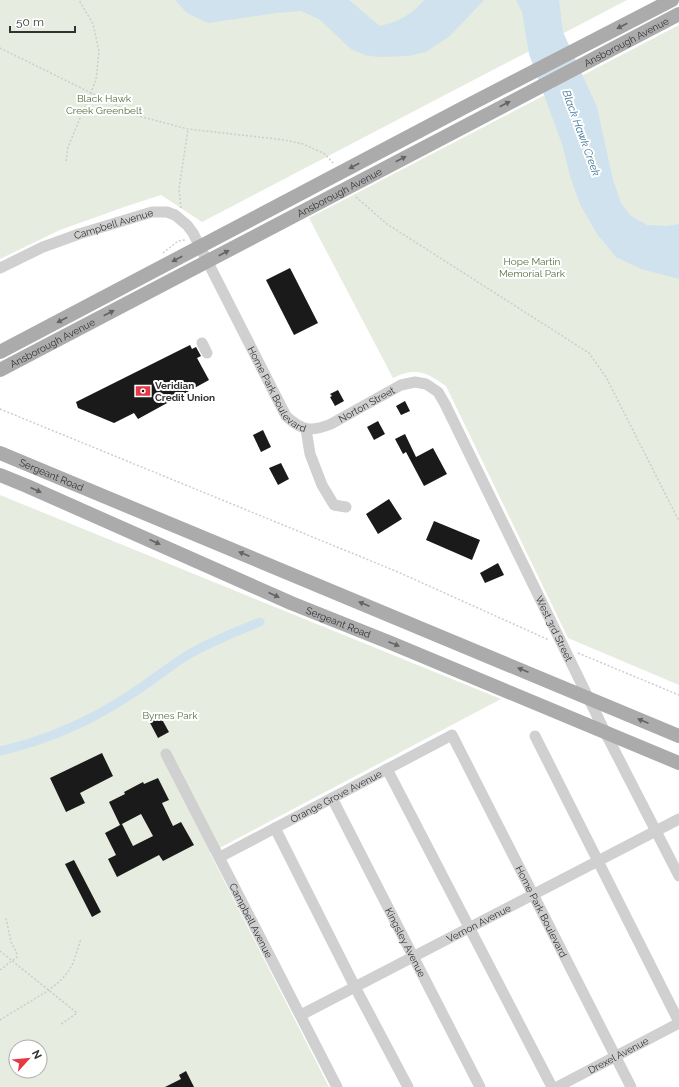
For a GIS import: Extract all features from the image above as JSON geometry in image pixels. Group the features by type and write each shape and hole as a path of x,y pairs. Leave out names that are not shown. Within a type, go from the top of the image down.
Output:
{"main road":[{"name":"Ansborough Avenue","path":"0,352 463,108 672,0"},
{"name":"Ansborough Avenue","path":"0,370 208,262 470,122 679,14"},
{"name":"Sergeant Road","path":"0,453 679,736"},
{"name":"Sergeant Road","path":"0,475 291,603 679,763"}],"street":[{"name":"Campbell Avenue","path":"0,268 50,244 152,212 167,212 182,220"},
{"path":"182,220 187,225 208,262"},
{"name":"Home Park Boulevard","path":"208,262 286,416 295,425 306,429 310,454 322,485 334,505 346,507"},
{"name":"Norton Street","path":"306,429 318,429 331,424 401,385 415,382 426,384"},
{"name":"West 3rd Street","path":"426,384 438,392 445,404 605,732 679,876"},
{"name":"Home Park Boulevard","path":"452,735 631,1087"},
{"name":"Orange Grove Avenue","path":"220,857 452,735"},
{"path":"535,736 679,1023"},
{"name":"Campbell Avenue","path":"166,754 337,1087"},
{"path":"387,769 552,1087"},
{"name":"Kingsley Avenue","path":"332,798 480,1087"},
{"name":"Vernon Avenue","path":"301,1015 679,819"},
{"path":"275,828 355,987 408,1087"},
{"name":"Drexel Avenue","path":"557,1087 679,1023"}],"path":[{"path":"66,161 68,147 96,80 99,51 93,24 79,0"},
{"path":"0,48 138,116 188,129 285,140 303,144 326,154 340,173"},
{"path":"182,220 179,189 188,129"},
{"path":"349,187 353,194 387,224 589,353 606,376 679,521"},
{"path":"0,409 391,569 546,638"},
{"path":"574,651 679,696"},
{"path":"0,970 14,961 17,957 11,942 6,918"},
{"path":"0,1020 49,990 60,981 68,972 73,963 81,939"},
{"path":"0,951 77,1013 60,1025"}],"green space":[{"name":"Black Hawk Creek Greenbelt","path":"0,0 627,0 202,222 161,195 60,230 0,259"},
{"name":"Hope Martin Memorial Park","path":"679,25 679,685 568,638 446,386 427,374 415,372 393,378 309,218"},
{"name":"Byrnes Park","path":"0,495 501,699 210,853 329,1087 0,1087"}],"water":[{"path":"175,0 349,0 380,26 405,17 424,0 484,0 450,36 426,52 408,56 378,57 365,55 351,49 319,19 301,11 276,13 208,23 187,13"},
{"name":"Black Hawk Creek","path":"516,0 559,0 563,32 597,107 613,180 621,203 631,216 647,225 667,226 679,224 679,279 641,269 616,257 597,234 580,204 571,179 562,144 529,54 522,12"}],"building":[{"path":"290,268 318,323 294,335 266,280"},
{"name":"Veridian Credit Union","path":"190,345 192,349 196,347 201,356 197,358 209,380 138,419 134,413 114,423 78,408 76,402"},
{"path":"338,390 344,401 335,406 330,394"},
{"path":"405,401 410,411 401,415 396,406"},
{"path":"378,421 385,434 374,440 367,427"},
{"path":"263,430 271,447 261,452 253,435"},
{"path":"405,434 416,457 433,448 447,474 424,486 406,452 403,454 395,439"},
{"path":"281,463 289,479 278,485 269,468"},
{"path":"389,499 402,519 378,534 366,514"},
{"path":"434,521 480,540 472,560 426,540"},
{"path":"498,563 504,575 485,583 480,573"},
{"path":"159,714 169,732 158,738 148,719"},
{"path":"102,753 113,776 80,793 85,803 66,812 50,778"},
{"path":"158,778 169,800 162,803 173,826 181,822 194,845 163,861 159,855 117,877 108,859 116,855 105,833 122,824 133,846 153,836 141,814 120,825 109,802 125,794 124,792 143,782 144,784"},
{"path":"74,860 101,912 92,917 65,864"},
{"path":"186,1071 194,1087 165,1087 181,1079 179,1075"}],"waterway":[{"path":"0,751 35,741 70,728 118,703 191,653 225,636 260,622"}],"place":[{"name":"Veridian Credit Union","path":"143,391"}]}
